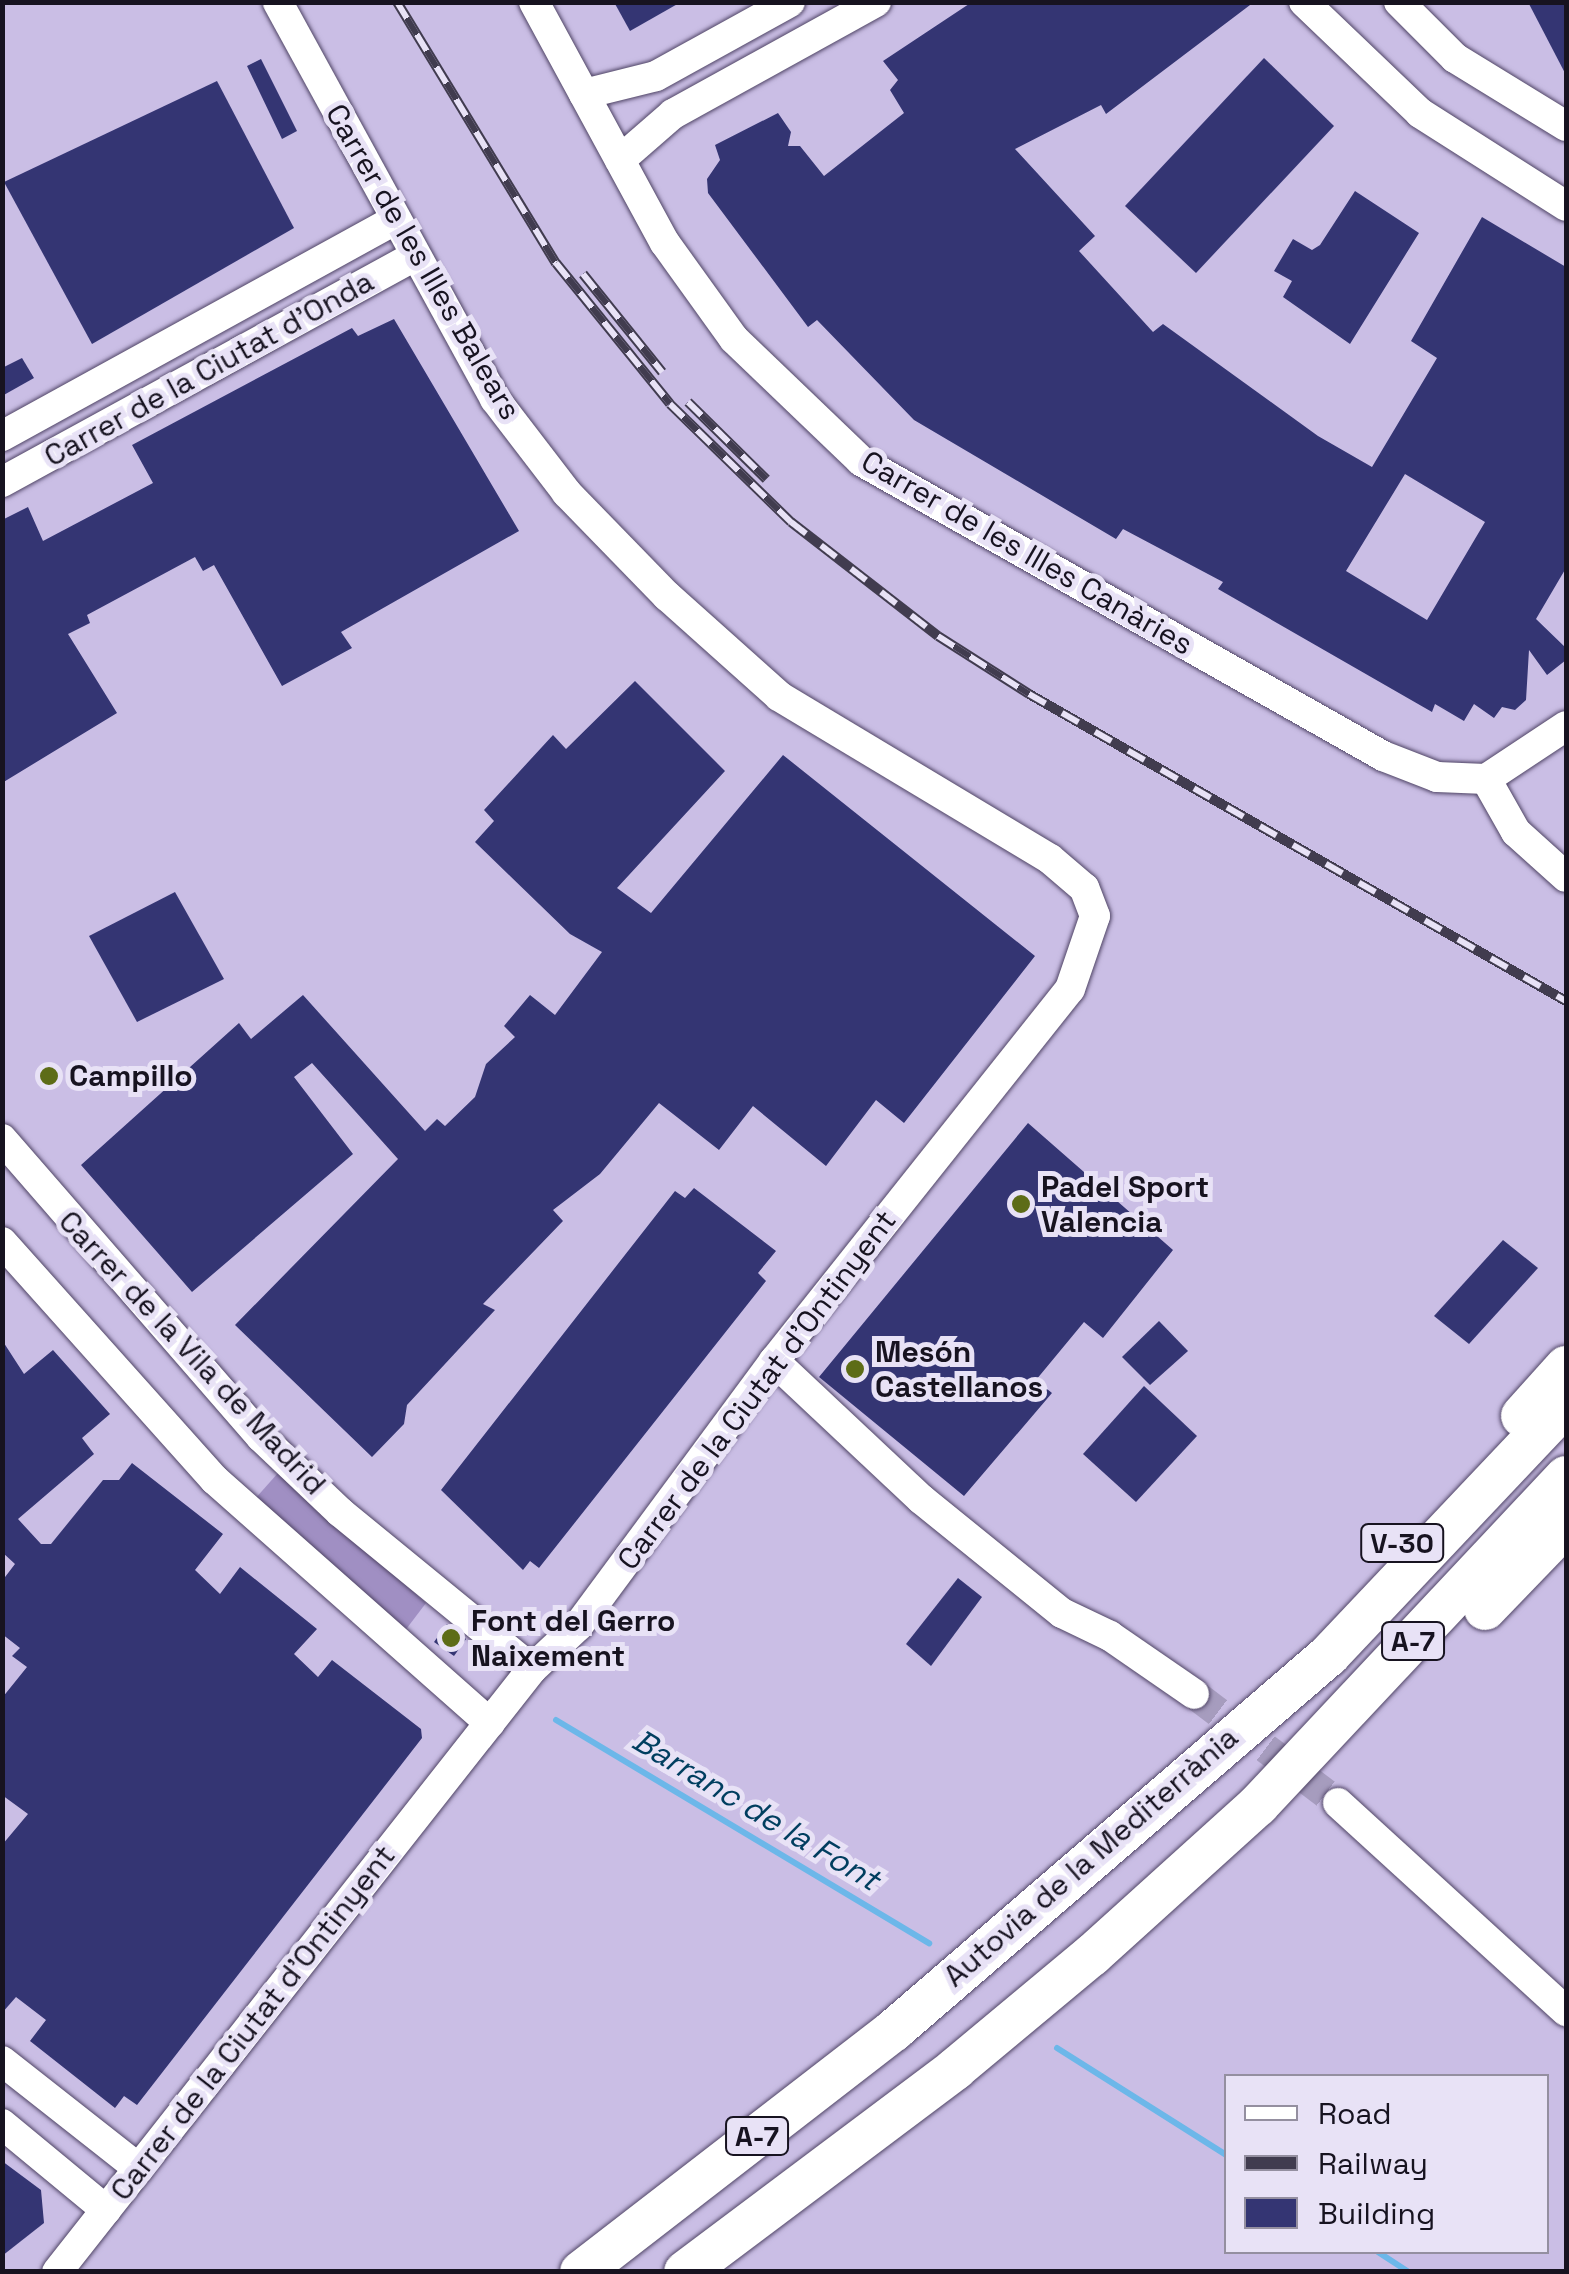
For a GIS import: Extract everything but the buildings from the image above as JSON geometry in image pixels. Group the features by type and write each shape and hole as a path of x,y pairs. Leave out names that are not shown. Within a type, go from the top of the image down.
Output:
{"highway":[{"name":"V-30","path":"1243,1723 1314,1633 1566,1368"},
{"name":"Autovia de la Mediterrània","path":"582,2272 894,2030 1031,1915 1243,1723 1329,1655 1566,1404"},
{"name":"A-7","path":"685,2272 955,2069 1092,1955 1258,1805 1566,1477"},
{"path":"1258,1805 1373,1720 1566,1526"}],"street":[{"name":"Carrer de les Illes Balears","path":"278,2 496,398 567,493 667,596 779,696 1050,859 1084,888 1094,916"},
{"name":"Carrer de les Illes Canàries","path":"534,2 665,243 734,339 861,461 1383,756 1437,778 1486,779"},
{"path":"584,94 656,76 790,2"},
{"path":"620,160 674,114 876,2"},
{"path":"1304,2 1420,113 1566,206"},
{"path":"1399,2 1456,58 1566,126"},
{"name":"Carrer de la Ciutat d’Onda","path":"2,436 395,220"},
{"name":"Carrer de la Ciutat d’Onda","path":"2,482 415,256"},
{"path":"1566,726 1486,779 1516,832 1566,877"},
{"name":"Carrer de la Ciutat d'Ontinyent","path":"57,2272 532,1669 588,1613 774,1361 1070,989 1094,916"},
{"name":"Carrer de la Vila de Madrid","path":"2,1139 261,1437 340,1512 532,1669"},
{"path":"2,1242 215,1480 490,1724"},
{"path":"774,1361 921,1499 1062,1614 1110,1636 1194,1694"},
{"path":"1338,1803 1566,2011"},
{"path":"2,2061 139,2169"},
{"path":"2,2124 106,2210"}],"shaded area":[{"path":"278,1473 426,1603 404,1632 254,1500"}],"waterway":[{"name":"Barranc de la Font","path":"556,1720 929,1943"},
{"name":"Barranc de la Font","path":"1057,2048 1224,2154"},
{"name":"Barranc de la Font","path":"1381,2254 1409,2272"}],"tunnel":[{"path":"1194,1694 1338,1803"}],"railway":[{"path":"397,2 556,263 670,404 791,522 938,636 1029,694 1566,1001"},
{"path":"583,274 662,372"},
{"path":"688,402 766,479"}],"place":[{"name":"Campillo","path":"49,1076"},
{"name":"Padel Sport Valencia","path":"1021,1204"},
{"name":"Mesón Castellanos","path":"855,1369"},
{"name":"Font del Gerro Naixement","path":"451,1638"}]}
